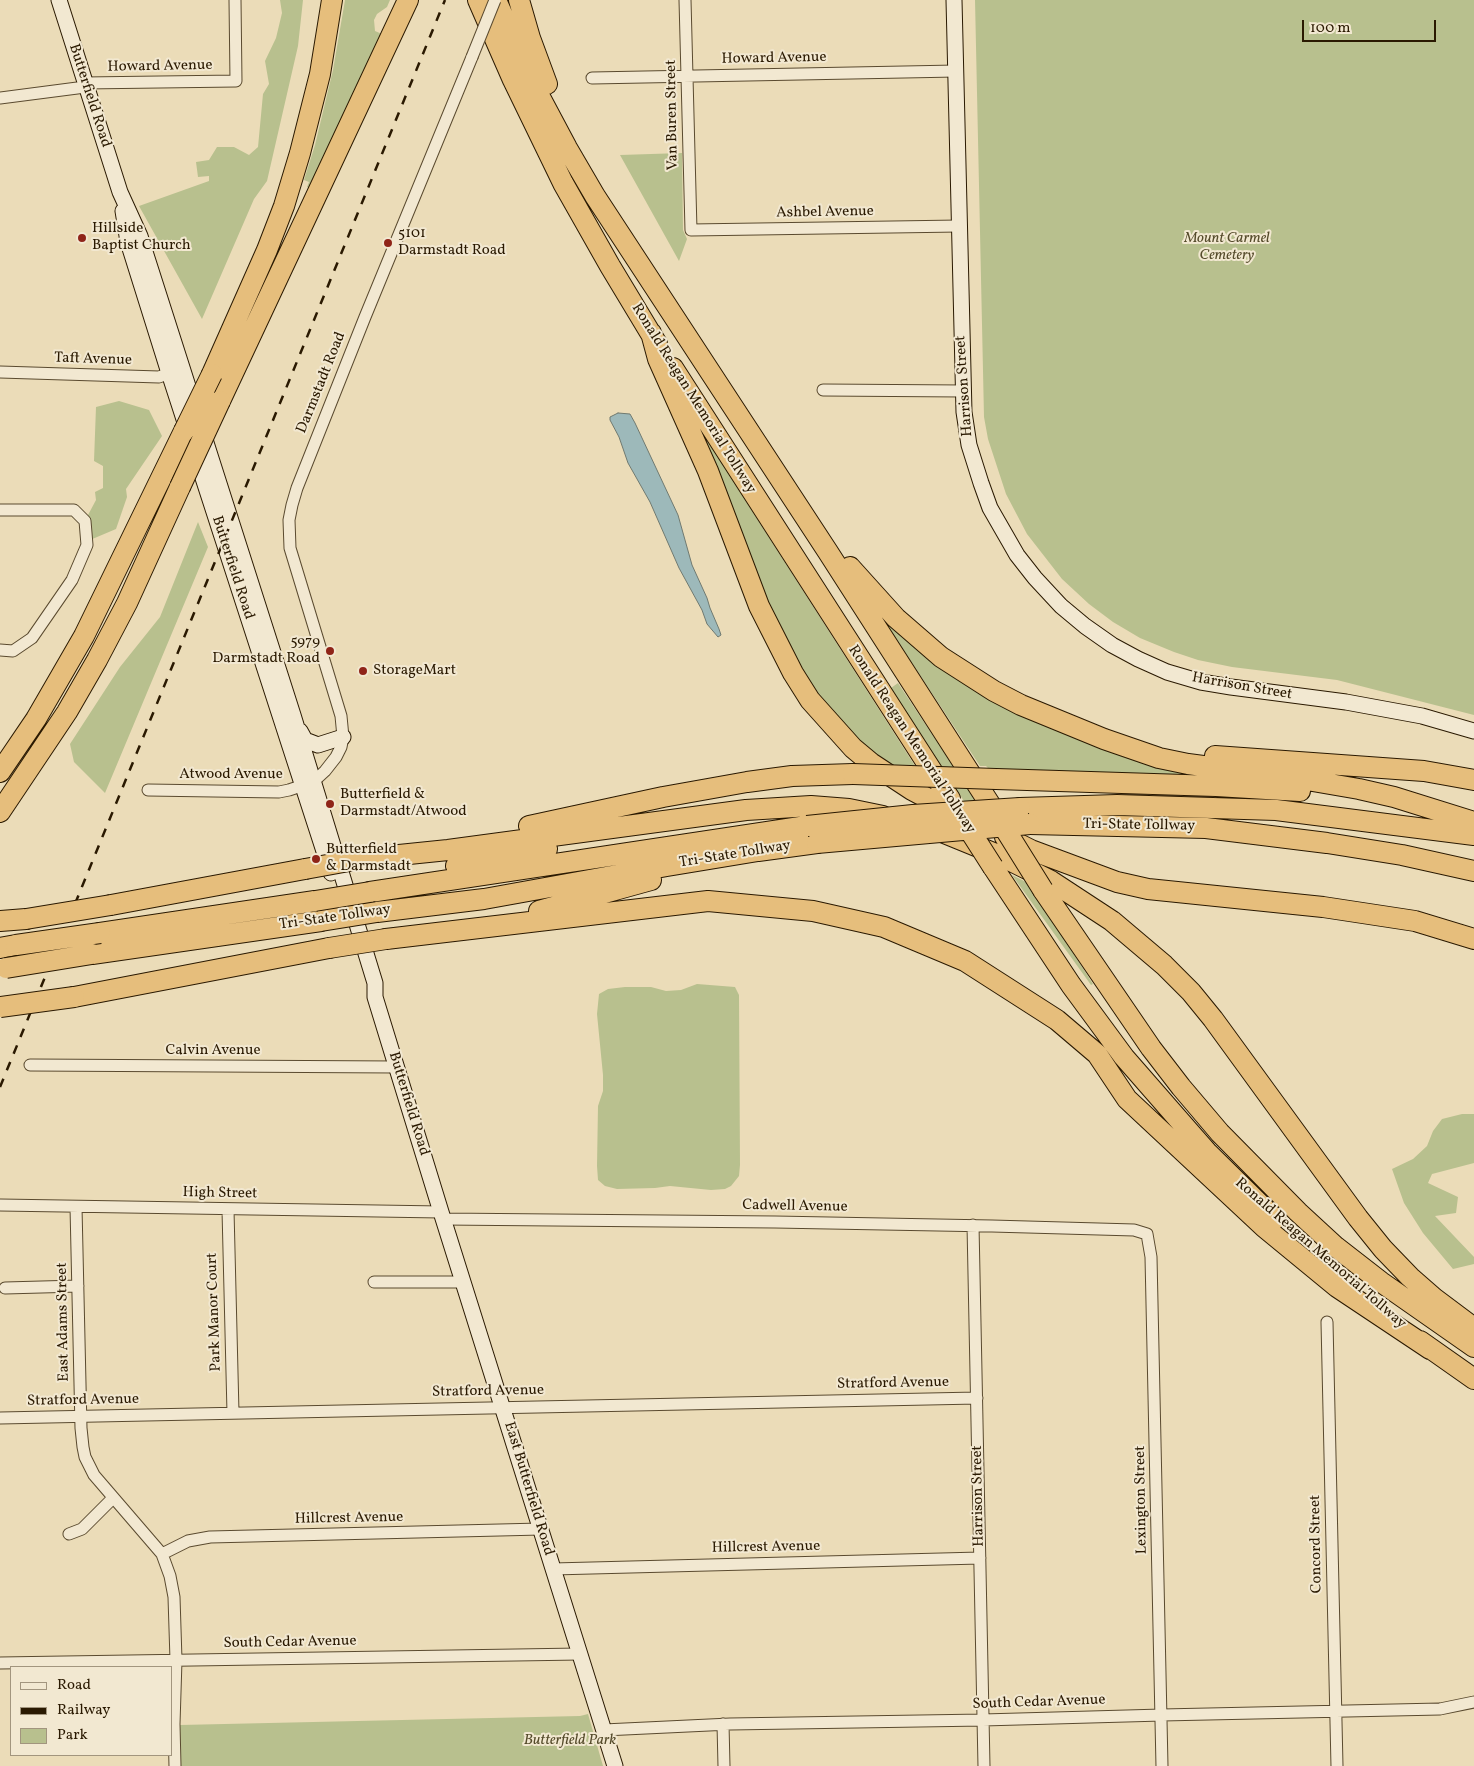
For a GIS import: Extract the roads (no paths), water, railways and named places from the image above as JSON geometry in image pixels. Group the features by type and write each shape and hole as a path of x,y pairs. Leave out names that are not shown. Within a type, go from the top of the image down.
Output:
{"highway":[{"path":"0,772 36,719 84,636 212,374 261,265 284,206 305,136 320,74 332,0"},
{"path":"0,812 67,712 127,603 408,0"},
{"name":"Ronald Reagan Memorial Tollway","path":"478,0 516,88 563,183 651,333 1043,945 1098,1022 1124,1057 1183,1126 1277,1221 1358,1291 1430,1349 1474,1379"},
{"name":"Ronald Reagan Memorial Tollway","path":"495,0 534,86 595,196 878,628 1043,890 1151,1048 1188,1095 1240,1154 1298,1212 1336,1247 1381,1282 1474,1347"},
{"path":"519,0 538,62 595,196"},
{"path":"651,333 658,359 708,471 759,606 775,640 810,700 837,732 871,763 912,790 1031,850 1117,882 1164,891 1323,907 1415,922 1474,939"},
{"path":"772,467 803,501 844,560 915,636 941,657 994,691 1021,705 1128,748 1188,764 1301,779 1359,789 1431,808 1474,822"},
{"path":"1080,730 1125,741 1192,753 1424,771 1474,780"},
{"path":"0,922 111,905 305,870 534,825 663,797 792,776 853,774 1216,786 1371,798 1431,808"},
{"name":"Tri-State Tollway","path":"8,946 251,910 313,896 369,887 812,835 1025,816 1117,805 1276,810 1474,835"},
{"path":"360,859 448,850 746,810 812,806 842,808 878,815 931,828 973,844 1051,881 1089,905 1136,940 1191,992 1234,1047 1358,1218 1383,1249 1434,1298 1474,1328"},
{"path":"369,887 679,824 713,815"},
{"name":"Tri-State Tollway","path":"1025,816 1206,828 1337,844 1402,855 1474,871"},
{"name":"Tri-State Tollway","path":"3,969 377,912 484,899 726,856 812,835"},
{"path":"482,927 660,877 726,856"},
{"path":"0,1007 74,997 329,948 386,939 708,901 813,911 884,927 965,961 1057,1020 1097,1054 1127,1098 1264,1227 1337,1287 1430,1349"}],"main road":[{"name":"Butterfield Road","path":"59,0 120,192 128,242 176,371 298,728 308,784"},
{"name":"Harrison Street","path":"954,0 963,391 966,429 974,462 990,508 1004,534 1035,578 1061,606 1112,646 1138,660 1167,672 1201,682 1422,716 1474,731"},
{"name":"Butterfield Road","path":"176,371 308,784 368,986 375,997 442,1215"},
{"path":"298,728 305,740 318,745 343,737"},
{"name":"East Butterfield Road","path":"442,1215 615,1766"}],"street":[{"name":"Howard Avenue","path":"0,98 85,85 236,81 235,0"},
{"name":"Darmstadt Road","path":"308,784 325,771 336,757 343,737 341,716 290,548 289,520 292,505 365,317 495,0"},
{"name":"Van Buren Street","path":"686,0 690,230"},
{"name":"Howard Avenue","path":"592,78 956,71"},
{"name":"Ashbel Avenue","path":"690,230 959,226"},
{"name":"Taft Avenue","path":"0,372 158,377 176,371"},
{"path":"823,390 963,391"},
{"path":"0,510 74,510 85,521 87,545 72,580 32,638 13,650 0,650"},
{"name":"Atwood Avenue","path":"148,790 279,792 308,784"},
{"name":"Calvin Avenue","path":"30,1065 396,1067"},
{"name":"High Street","path":"0,1205 442,1215"},
{"name":"East Adams Street","path":"76,1207 82,1438 86,1457 94,1475 162,1554 172,1586 176,1660 175,1766"},
{"name":"Park Manor Court","path":"228,1210 233,1413"},
{"name":"Cadwell Avenue","path":"442,1215 1134,1230 1147,1234"},
{"name":"Harrison Street","path":"973,1226 984,1766"},
{"name":"Lexington Street","path":"1147,1234 1151,1258 1162,1766"},
{"path":"374,1282 463,1282"},
{"path":"5,1288 78,1286"},
{"name":"Concord Street","path":"1327,1322 1337,1766"},
{"name":"Stratford Avenue","path":"0,1418 977,1398"},
{"path":"69,1534 82,1529 114,1498"},
{"name":"Hillcrest Avenue","path":"162,1554 188,1541 210,1537 541,1529"},
{"name":"Hillcrest Avenue","path":"553,1569 980,1558"},
{"name":"South Cedar Avenue","path":"0,1663 580,1654"},
{"name":"South Cedar Avenue","path":"604,1730 723,1724 1440,1709 1474,1702"},
{"path":"723,1724 724,1766"}],"water":[{"path":"618,413 630,414 678,515 692,565 721,635 718,637 707,624 702,610 679,568 650,502 628,463 619,437 610,420 610,417"}],"railway":[{"path":"0,1087 445,0"}],"place":[{"name":"Hillside Baptist Church","path":"82,238"},
{"name":"5101 Darmstadt Road","path":"388,243"},
{"name":"5979 Darmstadt Road","path":"330,651"},
{"name":"StorageMart","path":"363,671"},
{"name":"Butterfield & Darmstadt/Atwood","path":"330,804"},
{"name":"Butterfield & Darmstadt","path":"316,859"}],"park label":[{"name":"Mount Carmel Cemetery","path":"1227,248"},
{"name":"Butterfield Park","path":"570,1741"}]}
